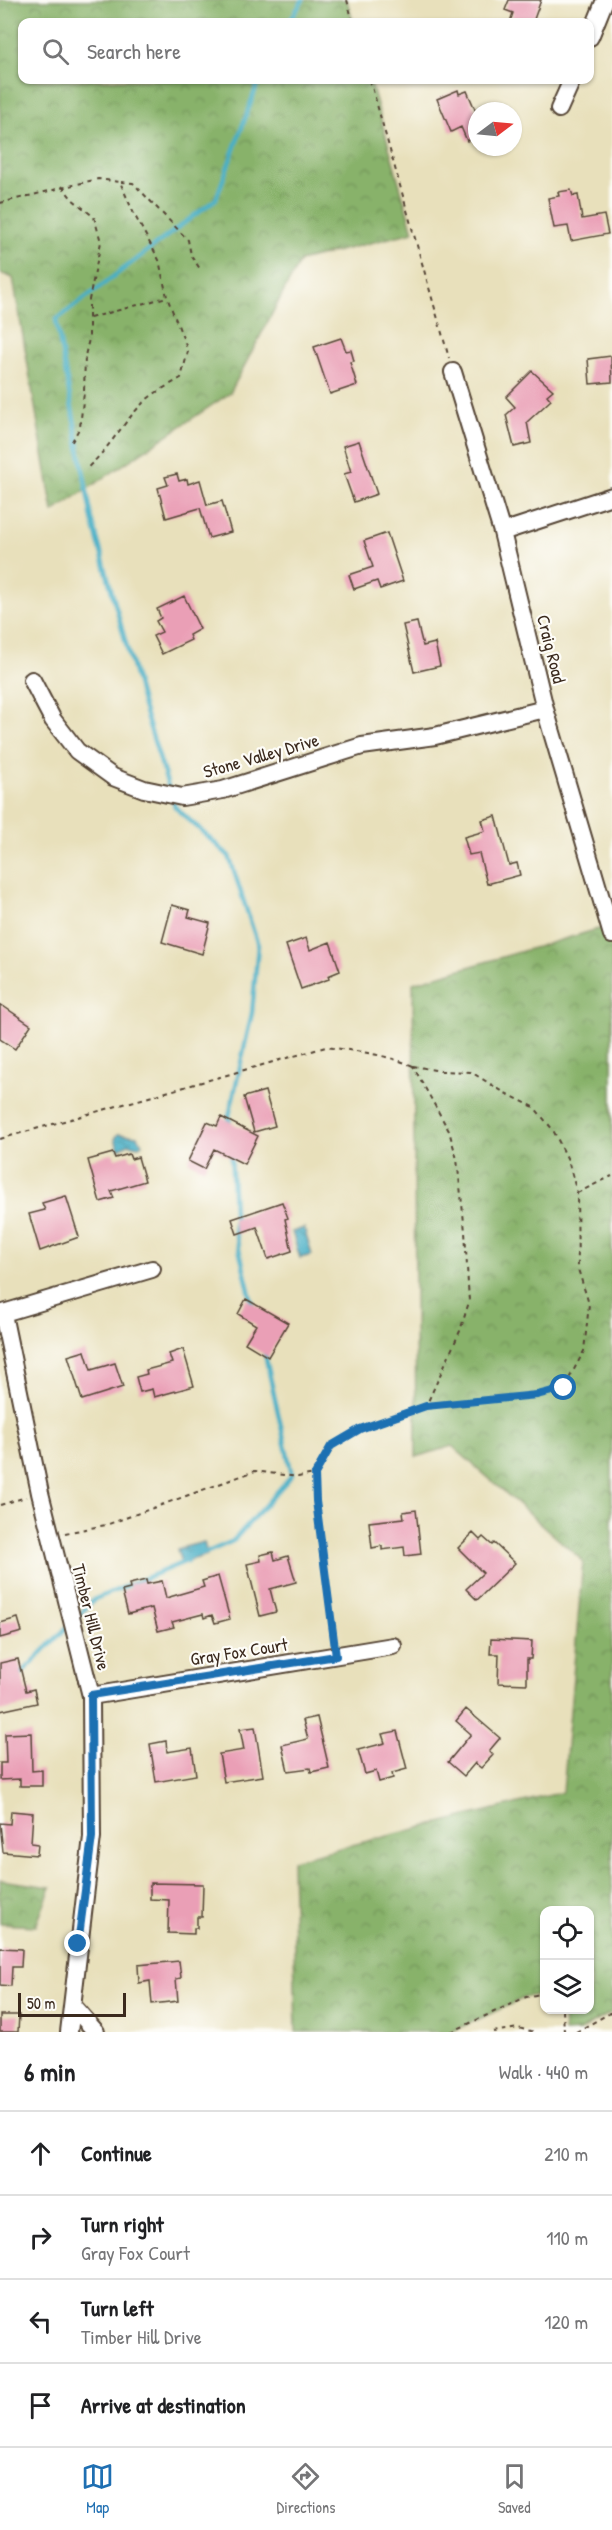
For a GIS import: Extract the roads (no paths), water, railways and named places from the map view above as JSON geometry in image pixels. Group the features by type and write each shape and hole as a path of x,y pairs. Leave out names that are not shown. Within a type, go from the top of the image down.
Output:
{"street":[{"path":"594,27 605,0"},
{"path":"560,109 570,84"},
{"name":"Craig Road","path":"453,372 502,532 545,710 612,935"},
{"path":"502,532 612,496"},
{"name":"Stone Valley Drive","path":"32,680 53,720 77,751 113,777 144,789 182,797 223,790 362,746 435,736 545,710"},
{"path":"2,1314 152,1269"},
{"name":"Timber Hill Drive","path":"2,1314 40,1493 91,1695 92,1837 69,2032"},
{"name":"Gray Fox Court","path":"91,1695 393,1646"},
{"path":"73,2006 96,2032"}],"water":[{"path":"118,1134 138,1136 142,1144 139,1146 128,1144 119,1149 115,1139"},
{"path":"304,1228 312,1255 300,1258 292,1232"},
{"path":"204,1542 207,1555 181,1563 177,1549"}],"waterway":[{"path":"292,18 303,0"},
{"path":"169,789 143,706 92,519 56,320 216,199 258,84"},
{"path":"173,800 175,807 229,856 258,945 252,1013 229,1116 230,1126"},
{"path":"231,1153 235,1232 253,1307"},
{"path":"203,1554 233,1541 292,1475 264,1350"},
{"path":"76,1618 95,1599 187,1561"},
{"path":"19,1676 70,1624"}]}
